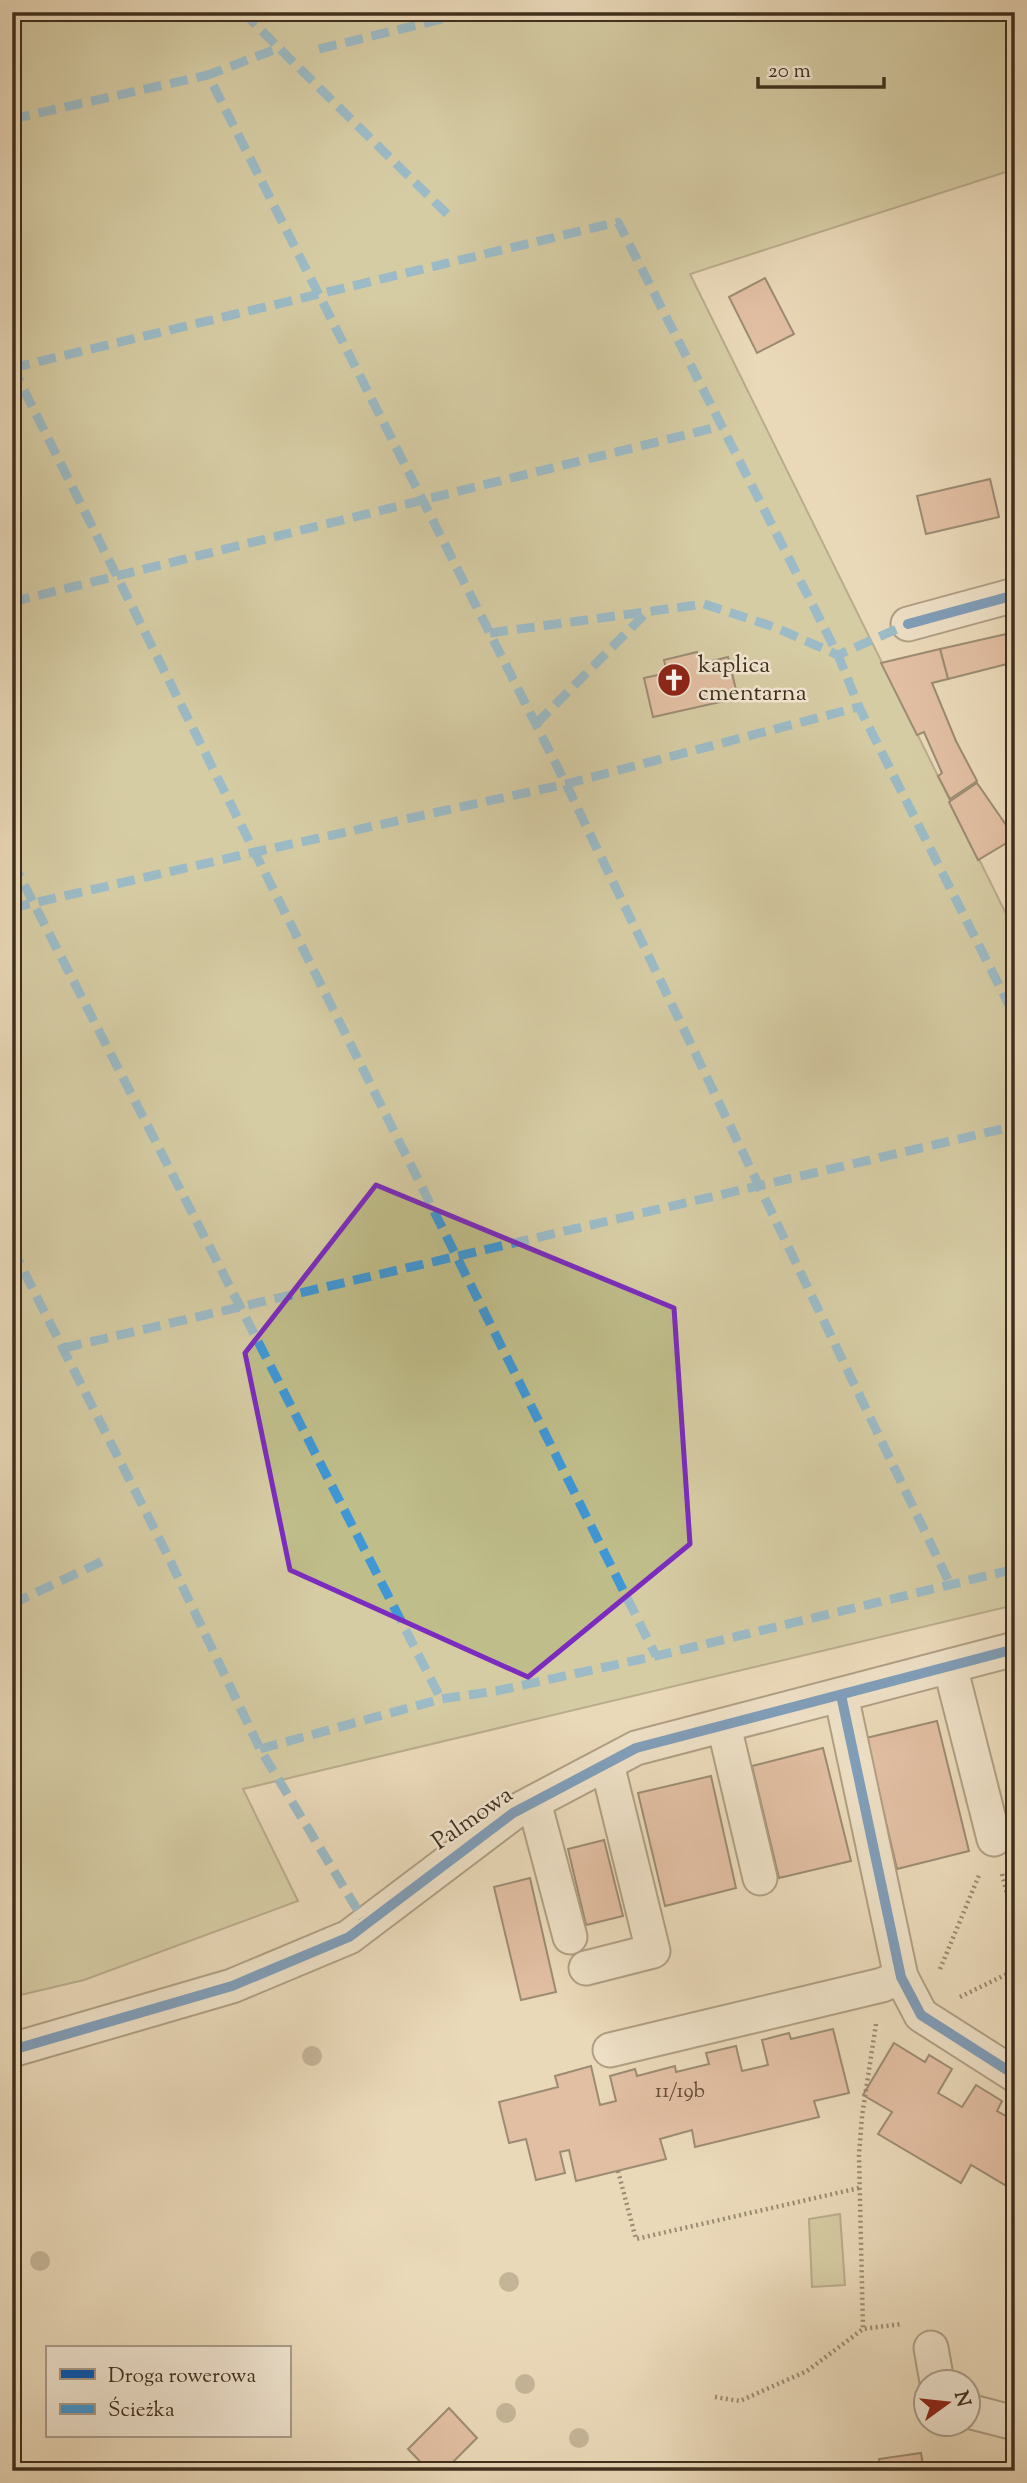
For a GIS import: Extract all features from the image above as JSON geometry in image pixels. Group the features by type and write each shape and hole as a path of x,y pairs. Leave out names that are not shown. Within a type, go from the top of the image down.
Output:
{"street":[{"path":"908,624 1015,595"},
{"name":"Palmowa","path":"12,2050 232,1986 349,1937 513,1813 636,1748 1015,1649"},
{"path":"950,1666 994,1839"},
{"path":"841,1695 892,1981 921,2015 1015,2076"},
{"path":"724,1726 760,1878"},
{"path":"586,1968 653,1951 607,1764"},
{"path":"534,1802 570,1937"},
{"path":"610,2050 892,1981"},
{"path":"931,2348 935,2368"},
{"path":"982,2415 1015,2423"}],"path":[{"path":"994,1839 1015,1926"},
{"path":"921,2015 994,1839"},
{"path":"921,2015 1015,1970"},
{"path":"863,2329 859,2188 862,2116 892,1981"},
{"path":"618,2171 636,2239 859,2188"},
{"path":"715,2397 740,2401 807,2371 863,2329 920,2321 931,2348"}],"highlighted area":[{"path":"376,1185 674,1308 690,1544 528,1677 290,1570 245,1353"}],"shaded area":[{"path":"12,12 1015,12 1015,169 690,274 1015,932 1015,1605 243,1789 298,1901 84,1980 12,1997"},
{"path":"840,2214 845,2285 812,2287 809,2219"}],"building":[{"path":"765,278 794,334 757,353 729,297"},
{"path":"990,479 999,517 926,534 917,496"},
{"path":"1015,632 1015,675 1010,677 1007,664 948,679 940,649"},
{"path":"940,649 948,679 932,683 956,741 977,781 950,799 938,776 942,773 924,732 917,735 881,663"},
{"path":"697,652 700,664 728,657 738,698 653,717 644,678 667,673 664,660"},
{"path":"977,783 1015,838 978,860 949,802"},
{"path":"937,1721 969,1851 897,1869 866,1738"},
{"path":"823,1748 851,1861 779,1878 752,1766"},
{"path":"711,1776 736,1888 665,1906 638,1793"},
{"path":"604,1840 623,1916 586,1925 568,1849"},
{"path":"530,1878 556,1992 521,2000 494,1887"},
{"path":"833,2029 849,2093 814,2101 819,2117 695,2147 692,2130 660,2139 666,2159 576,2181 569,2150 560,2152 565,2173 536,2180 526,2139 509,2143 499,2102 558,2087 555,2076 591,2066 600,2105 616,2101 610,2076 635,2069 637,2076 675,2066 676,2072 709,2064 706,2053 736,2046 742,2071 768,2065 762,2040 789,2033 791,2039"},
{"path":"894,2043 925,2062 929,2055 952,2069 938,2093 962,2107 976,2085 1002,2101 997,2111 1015,2121 1015,2191 971,2165 961,2183 878,2134 892,2112 863,2095"},
{"path":"449,2408 477,2438 444,2471 429,2471 408,2449"},
{"path":"921,2453 924,2471 881,2471 879,2459"},
{"path":"964,2462 965,2469 1010,2467 1009,2471 936,2471 935,2466"}],"marked path":[{"path":"243,12 279,48"},
{"path":"319,49 471,12"},
{"path":"447,214 279,48 208,75 566,784 951,1586"},
{"path":"12,119 208,75"},
{"path":"12,368 618,222 838,655 859,707 1015,1017"},
{"path":"12,366 656,1656"},
{"path":"12,602 721,426"},
{"path":"490,633 704,604 774,627 838,655 908,624"},
{"path":"536,724 647,612"},
{"path":"12,908 566,784 859,707"},
{"path":"12,861 441,1699"},
{"path":"64,1348 1015,1126"},
{"path":"12,1248 164,1548 260,1749 366,1924"},
{"path":"12,1604 109,1558"},
{"path":"260,1749 441,1699 496,1691 656,1656 1015,1569"}],"cycle path":[{"path":"908,624 1015,595"},
{"path":"12,2050 232,1986 349,1937 513,1813 636,1748 1015,1649"},
{"path":"841,1695 901,1977 921,2015 1015,2075"}],"place":[{"name":"kaplica cmentarna","path":"674,680"}]}
